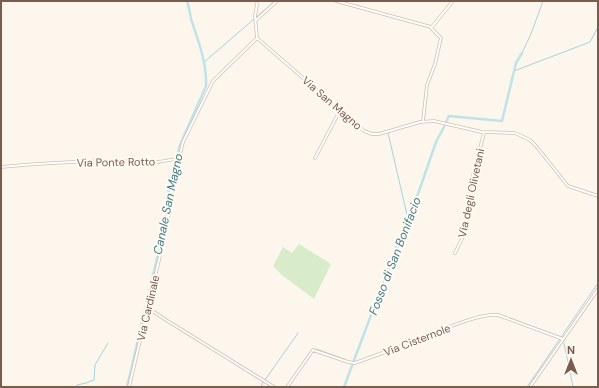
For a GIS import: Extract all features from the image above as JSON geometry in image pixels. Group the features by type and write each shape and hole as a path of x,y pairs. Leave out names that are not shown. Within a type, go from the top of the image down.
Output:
{"street":[{"path":"177,159 183,142 213,81 257,38 255,18 257,5 256,1"},
{"path":"255,18 277,1"},
{"path":"336,1 431,28 441,38 435,64 427,85 423,122"},
{"path":"431,28 453,1"},
{"name":"Via San Magno","path":"257,38 364,131 372,134 379,134 398,127 434,121 484,133 515,133 526,138 536,146 568,186 598,196"},
{"path":"315,158 341,111"},
{"name":"Via degli Olivetani","path":"455,253 462,239 470,202 470,187 484,133"},
{"name":"Via Ponte Rotto","path":"1,167 47,163 153,162 177,159"},
{"name":"Via Cardinale","path":"129,387 168,220 171,191 178,172 177,159"},
{"path":"530,387 562,338 598,289"},
{"path":"148,308 274,387"},
{"name":"Via Cisternole","path":"287,387 313,350 353,363 442,330 494,314 562,338"}],"green space":[{"path":"299,244 331,264 314,299 283,276 273,266 283,247 292,253"}],"waterway":[{"name":"Canale San Magno","path":"127,387 166,220 169,186 175,175 176,161 180,145 206,86 204,60 187,1"},
{"path":"203,63 275,1"},
{"name":"Fosso di San Bonifacio","path":"522,53 531,34 543,1"},
{"path":"514,71 590,42 598,27"},
{"name":"Fosso di San Bonifacio","path":"446,122 449,116 502,121 516,63 522,53"},
{"name":"Fosso di San Bonifacio","path":"344,387 414,201 418,194 436,142 445,125"},
{"path":"388,133 408,219"},
{"path":"527,387 598,283"},
{"path":"265,380 298,333"},
{"path":"76,387 77,385 94,380 95,365 108,343"},
{"path":"564,343 573,387"},
{"path":"305,360 312,350 316,349 344,359"},
{"path":"261,387 263,382"}]}
